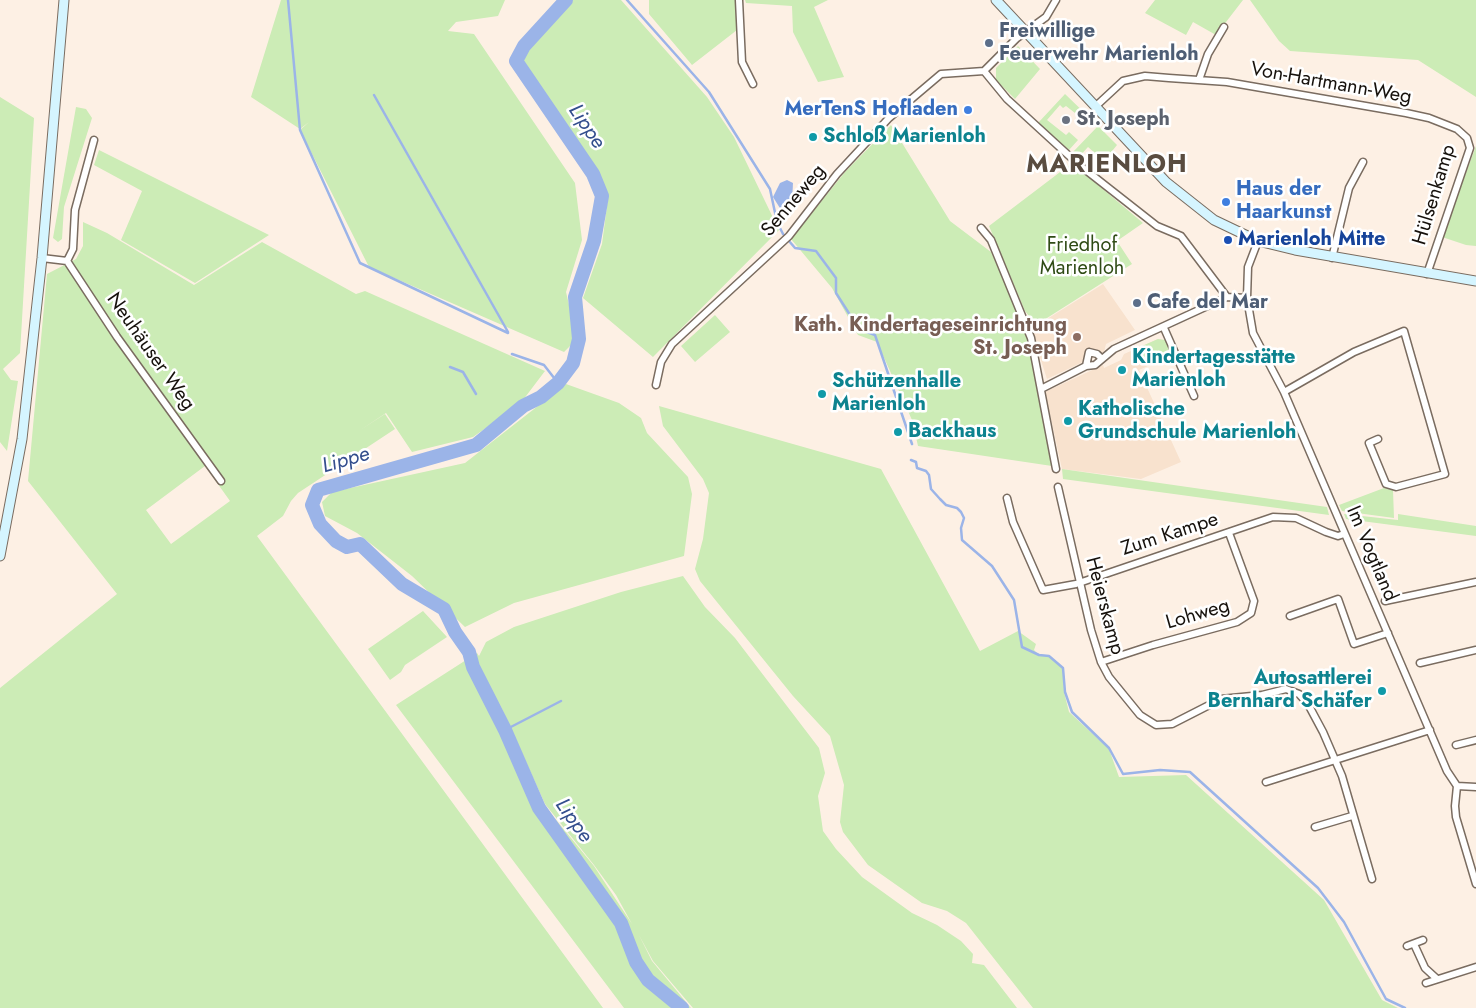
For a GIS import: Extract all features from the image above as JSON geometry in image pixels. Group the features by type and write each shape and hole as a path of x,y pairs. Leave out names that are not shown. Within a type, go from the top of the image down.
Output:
{"street":[{"path":"0,556 22,439 42,258 64,0"},
{"path":"739,0 742,62 754,84"},
{"path":"996,0 1178,193 1214,220 1258,241 1332,258 1476,282"},
{"path":"1056,0 1046,17 1026,33 1016,38 984,71 1007,99 1078,164 1157,226 1181,236 1227,297"},
{"path":"1198,80 1208,54 1224,27"},
{"name":"Senneweg","path":"656,385 660,362 672,344 789,236 837,174 889,118 941,74 984,71"},
{"name":"Von-Hartmann-Weg","path":"1096,106 1120,83 1132,78 1145,76 1227,82 1406,113 1429,118 1456,130"},
{"name":"Hülsenkamp","path":"1426,274 1470,148 1467,138 1456,130"},
{"path":"42,258 67,261 73,249 76,210 94,140"},
{"path":"1332,258 1349,188 1363,162"},
{"path":"981,228 991,240 1031,338 1056,469"},
{"name":"Im Vogtland","path":"1258,241 1248,267 1247,298 1253,333 1284,392 1447,771 1457,786"},
{"name":"Neuhäuser Weg","path":"67,261 117,337 221,480"},
{"path":"1041,389 1086,366 1095,365 1114,349 1164,328 1227,297 1247,298"},
{"path":"1164,328 1194,396"},
{"path":"1284,392 1354,352 1404,331 1445,474 1396,486 1386,484 1369,443 1378,438"},
{"path":"1086,366 1089,352 1097,354 1101,358"},
{"name":"Heierskamp","path":"1058,487 1101,662 1109,677 1140,715 1156,725 1172,724 1221,699 1262,695 1286,689 1295,691 1308,704 1335,760"},
{"name":"Zum Kampe","path":"1007,498 1013,522 1043,590 1080,582 1273,517 1291,516 1326,532 1338,536 1344,534"},
{"name":"Lohweg","path":"1101,662 1153,645 1237,622 1251,613 1254,601 1229,533"},
{"path":"1385,601 1476,582"},
{"path":"1290,616 1338,599 1354,644 1388,634"},
{"path":"1420,663 1476,650"},
{"path":"1266,782 1430,730"},
{"path":"1456,745 1476,740"},
{"path":"1335,760 1372,879"},
{"path":"1476,787 1457,786 1455,806 1456,817 1476,880"},
{"path":"1315,827 1352,816"},
{"path":"1406,946 1423,940"},
{"path":"1414,944 1425,968 1437,979"},
{"path":"1426,983 1476,967"}],"shaded area":[{"name":"Kath. Kindertageseinrichtung St. Joseph","path":"1103,284 1135,330 1106,344 1104,352 1047,379 1031,329"},
{"path":"1158,339 1170,349 1166,351 1168,357 1139,370 1181,462 1141,479 1062,469 1045,392 1103,365 1104,368 1121,360 1124,354"}],"green space":[{"path":"281,0 505,0 498,16 456,22 448,31 474,34 575,183 582,240 566,292 577,339 564,352 369,267 300,130 309,122 300,129 251,97"},
{"path":"572,0 621,0 707,97 734,137 779,230 653,357 583,298 602,244 608,198 598,172 521,58"},
{"path":"649,0 735,0 737,30 692,65 649,14"},
{"path":"745,0 828,0 814,7 844,77 818,82 793,32 792,6 746,3"},
{"path":"1155,0 1243,0 1216,35 1193,22 1186,35 1145,13"},
{"path":"1250,0 1476,0 1476,97 1418,60 1290,51 1279,41"},
{"path":"1018,46 1040,69 1015,99 996,80 996,68"},
{"path":"1065,94 1093,121 1091,123 1077,111 1075,113 1066,106 1063,108 1060,105 1047,120 1066,135 1069,132 1078,140 1069,150 1038,123"},
{"path":"0,97 34,118 20,353 3,369 11,380 18,381 7,451 0,442"},
{"path":"76,107 86,109 92,118 64,207 62,239 58,242 53,238"},
{"path":"891,125 950,221 991,252 1019,313 1028,340 1052,466 918,446 912,420 877,342 858,335 832,288 791,239 845,172"},
{"path":"1098,126 1117,145 1104,161 1088,147 1078,158 1072,153"},
{"path":"1476,146 1476,246 1466,245 1442,237"},
{"path":"99,150 269,235 195,283 121,240 142,191 94,165"},
{"name":"Friedhof Marienloh","path":"1072,163 1143,223 1117,241 1132,264 1036,325 1025,311 989,226"},
{"path":"83,222 107,233 194,285 262,242 356,294 365,291 545,371 520,404 473,437 412,452 386,413 359,431 385,414 395,429 298,493 283,516 257,536 603,1008 0,1008 0,688 117,594 28,481 47,274 76,259 83,246","holes":["205,466 230,501 171,544 146,510"]},
{"path":"715,315 730,332 695,362 681,346"},
{"path":"1158,339 1166,340 1170,349 1166,351 1168,357 1148,365 1145,360 1139,363 1133,350"},
{"path":"566,384 619,403 641,418 647,433 688,477 692,494 684,556 514,603 465,627 412,576 357,533 325,516 322,502 332,492 465,463"},
{"path":"659,406 881,469 980,651 1018,631 1036,644 1034,650 1039,655 1049,655 1063,668 1064,692 1069,712 1109,749 1119,777 1186,775 1324,900 1382,1000 1398,1008 1033,1008 966,923 947,911 922,903 868,865 843,832 840,822 844,785 830,736 793,696 700,581 695,569 703,539 709,493 703,479 663,426"},
{"path":"1062,469 1327,507 1329,515 1063,479"},
{"path":"1384,488 1393,490 1394,518 1342,511 1339,505"},
{"path":"1344,514 1398,520 1398,514 1476,526 1476,536 1346,519"},
{"path":"683,576 705,607 735,638 819,748 825,773 818,796 823,831 836,849 862,877 912,913 937,925 961,941 973,954 972,963 984,965 1017,1008 693,1008 653,961 639,935 652,961 691,1008 624,1008 396,705 477,653 479,656 486,642 514,627 621,592","holes":["498,700 545,804 594,865 616,895 632,924 594,866 543,804"]},
{"path":"423,611 447,637 405,665 401,672 390,680 368,649"}],"water":[{"path":"787,180 793,183 792,202 789,210 783,213 773,197 780,183"}],"waterway":[{"path":"288,0 300,130 360,263 508,333"},
{"name":"Lippe","path":"566,0 524,46 516,61 593,174 602,196 594,241 575,297 579,339 573,363 558,383 541,397 523,406 476,445 318,490 312,505 320,524 336,541 347,547 360,544 402,584 444,609 455,632 469,652 473,667 505,730 539,808 621,923 636,962 648,980 682,1008"},
{"path":"627,0 709,92 770,189 777,222 783,234 795,248 816,251 836,278 836,293 859,329 875,335 912,444"},
{"path":"374,95 508,332"},
{"path":"512,354 544,365 558,383"},
{"path":"450,367 463,372 476,394"},
{"path":"911,460 916,462 917,468 926,471 929,475 931,489 940,499 946,505 957,508 961,512 964,518 961,528 962,540 992,566 1014,600 1022,647 1039,655 1049,656 1063,668 1065,692 1072,712 1109,748 1123,774 1160,770 1190,772 1318,888 1344,922 1386,999 1405,1008"},
{"path":"505,730 561,701"}],"place":[{"name":"Freiwillige Feuerwehr Marienloh","path":"989,43"},
{"name":"MerTenS Hofladen","path":"968,110"},
{"name":"St. Joseph","path":"1066,120"},
{"name":"Schloß Marienloh","path":"813,137"},
{"name":"Haus der Haarkunst","path":"1226,202"},
{"name":"Marienloh Mitte","path":"1228,240"},
{"name":"Cafe del Mar","path":"1137,303"},
{"name":"Kath. Kindertageseinrichtung St. Joseph","path":"1077,337"},
{"name":"Kindertagesstätte Marienloh","path":"1122,370"},
{"name":"Schützenhalle Marienloh","path":"822,394"},
{"name":"Katholische Grundschule Marienloh","path":"1068,421"},
{"name":"Backhaus","path":"898,432"},
{"name":"Autosattlerei Bernhard Schäfer","path":"1382,691"}],"district":[{"name":"MARIENLOH","path":"1107,166"}]}
